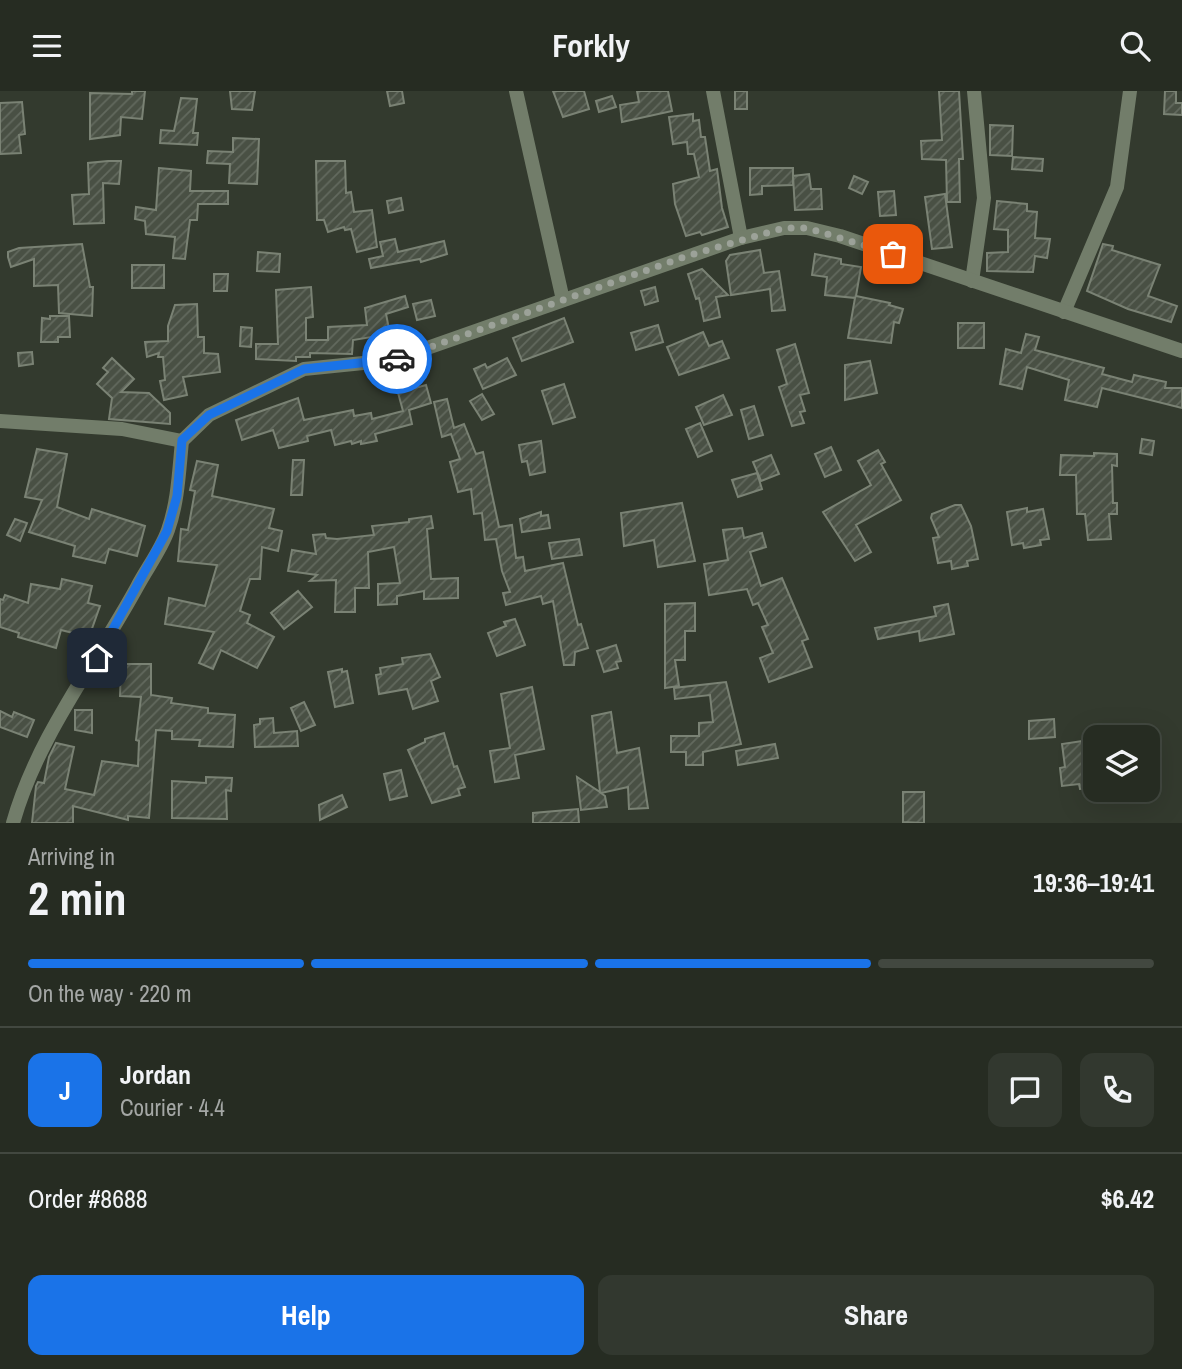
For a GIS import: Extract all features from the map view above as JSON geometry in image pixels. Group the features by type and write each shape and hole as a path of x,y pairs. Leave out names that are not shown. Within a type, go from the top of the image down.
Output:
{"street":[{"path":"516,91 563,300"},
{"path":"713,91 741,238"},
{"path":"972,281 984,198 974,91"},
{"path":"1064,312 1117,187 1130,91"},
{"path":"13,823 20,795 48,736 109,638 167,531 177,496 182,440 209,415 304,369 393,360 741,238 784,228 807,228 1182,351"},
{"path":"0,421 122,429 182,440"}],"building":[{"path":"132,91 145,91 142,119 121,117 120,135 90,139 90,93 132,94"},
{"path":"230,91 255,91 252,110 232,109"},
{"path":"387,91 402,91 404,103 390,106"},
{"path":"553,91 584,91 589,109 563,117"},
{"path":"637,91 668,91 672,111 622,122 620,105 639,102"},
{"path":"735,91 747,91 747,109 735,109"},
{"path":"939,91 959,91 963,159 959,159 960,202 947,202 946,160 922,159 921,141 942,140"},
{"path":"1165,91 1176,91 1176,103 1182,103 1182,115 1164,114"},
{"path":"612,96 616,107 599,112 596,101"},
{"path":"181,98 197,99 193,133 198,133 197,145 160,143 161,130 174,131"},
{"path":"22,102 25,134 19,135 21,153 0,154 0,103"},
{"path":"693,114 693,121 699,120 701,137 705,137 710,171 717,169 722,208 728,227 702,235 700,232 686,236 675,204 673,184 699,177 694,154 688,154 687,142 673,144 669,117"},
{"path":"990,125 1013,126 1012,156 990,155"},
{"path":"233,138 259,139 257,184 229,183 230,164 207,163 208,151 233,152"},
{"path":"1013,157 1043,159 1042,171 1012,169"},
{"path":"121,161 119,184 103,183 104,223 74,224 72,195 89,194 88,163"},
{"path":"316,161 345,161 346,193 351,192 354,212 372,210 377,247 357,252 351,229 345,230 344,227 328,232 324,220 317,220"},
{"path":"159,168 191,171 190,191 228,191 228,204 198,204 197,220 190,220 185,259 173,258 175,237 146,234 145,221 135,219 136,207 156,210"},
{"path":"750,168 793,168 793,185 762,186 762,194 750,195"},
{"path":"809,174 811,189 821,189 822,209 795,210 793,176"},
{"path":"854,176 868,182 862,194 849,188"},
{"path":"894,191 896,215 880,216 878,192"},
{"path":"945,194 952,247 932,249 925,197"},
{"path":"401,198 403,210 389,213 387,201"},
{"path":"997,201 1027,204 1027,211 1037,212 1035,238 1050,239 1047,258 1035,256 1033,272 987,271 987,253 1008,252 1008,230 994,229"},
{"path":"395,239 398,252 444,241 447,254 421,262 420,259 371,268 369,259 383,256 380,242"},
{"path":"82,244 90,287 93,287 92,316 59,313 58,285 34,286 34,259 11,267 8,257 8,252 19,248"},
{"path":"1103,244 1113,246 1112,250 1160,265 1148,296 1177,306 1171,322 1128,309 1087,291"},
{"path":"760,250 764,273 779,271 785,310 772,311 770,289 731,295 726,261 730,255"},
{"path":"258,252 280,254 279,272 257,271"},
{"path":"815,254 841,259 841,264 861,267 856,296 890,303 889,305 903,309 899,323 894,322 891,343 848,338 855,298 825,295 827,277 812,275"},
{"path":"132,265 164,265 164,288 132,288"},
{"path":"702,269 728,295 716,297 720,317 704,321 699,298 696,299 688,274"},
{"path":"214,274 228,274 227,291 214,291"},
{"path":"311,287 313,317 306,318 306,340 328,340 328,327 367,325 365,308 405,296 408,307 386,314 390,334 353,340 352,354 310,353 310,357 296,357 296,361 256,359 256,344 278,344 276,290"},
{"path":"655,287 658,301 645,305 641,291"},
{"path":"431,300 435,316 417,320 413,304"},
{"path":"197,304 198,337 204,337 204,353 218,354 220,372 183,377 187,395 164,400 160,381 165,380 163,357 158,357 159,353 147,357 145,342 168,341 168,326 175,305"},
{"path":"50,316 69,316 70,337 58,337 58,342 41,342 42,318 50,319"},
{"path":"564,318 573,342 522,361 513,338"},
{"path":"958,323 984,323 984,348 958,348"},
{"path":"658,325 663,342 636,350 631,333"},
{"path":"241,327 252,328 251,347 240,346"},
{"path":"703,332 709,346 722,341 729,358 679,375 667,347"},
{"path":"1026,334 1039,337 1035,350 1104,368 1102,374 1132,382 1134,375 1166,382 1165,388 1182,388 1182,408 1102,388 1097,407 1065,400 1069,380 1027,367 1022,389 1000,384 1006,349 1021,353"},
{"path":"795,344 809,393 800,395 805,411 800,412 804,423 792,426 779,387 787,384 777,350"},
{"path":"32,352 33,364 19,366 18,353"},
{"path":"112,358 134,379 121,392 149,393 170,413 170,424 109,419 112,398 97,384 108,372 103,368"},
{"path":"507,358 516,375 483,389 474,369 485,364 487,368"},
{"path":"870,361 877,393 845,400 845,365"},
{"path":"414,384 415,388 426,385 431,403 409,410 412,424 375,434 377,441 352,444 351,441 335,445 331,430 307,436 308,441 279,448 273,430 242,440 236,420 298,398 304,420 353,410 354,416 371,413 372,419 403,411 397,389"},
{"path":"564,384 575,417 553,424 542,391"},
{"path":"482,394 494,414 482,420 470,401"},
{"path":"723,395 732,415 704,425 696,407"},
{"path":"447,399 454,428 464,424 476,454 483,452 499,527 512,525 516,558 523,557 525,571 563,563 578,625 581,624 588,648 575,652 574,665 564,665 553,601 543,604 541,596 506,605 503,593 510,592 502,571 496,539 485,540 482,513 474,514 471,489 458,492 450,462 460,459 451,434 442,437 434,402"},
{"path":"754,406 763,435 749,439 741,410"},
{"path":"700,423 712,451 698,457 686,429"},
{"path":"1142,439 1154,441 1152,455 1140,453"},
{"path":"541,441 545,472 530,475 527,461 522,462 519,445"},
{"path":"831,447 841,470 825,477 815,454"},
{"path":"37,449 67,454 57,507 89,519 92,509 145,526 137,556 109,549 105,563 73,556 75,546 29,532 42,500 25,497"},
{"path":"878,450 885,462 881,464 901,500 856,525 871,552 855,561 823,512 871,485 858,461"},
{"path":"1094,453 1117,454 1117,466 1112,465 1113,503 1117,503 1117,514 1109,514 1111,539 1088,540 1085,514 1077,514 1076,475 1060,475 1061,455 1094,456"},
{"path":"771,455 779,474 761,481 753,462"},
{"path":"293,460 304,460 302,495 291,495"},
{"path":"197,461 218,465 212,496 274,509 269,528 282,531 278,551 262,547 260,579 250,579 240,611 250,615 247,623 274,637 257,668 221,650 213,669 199,663 214,632 165,624 169,598 205,606 217,565 178,561 181,529 188,530 195,491 190,490"},
{"path":"757,473 762,489 738,497 732,480"},
{"path":"682,503 695,561 658,567 654,540 624,546 621,513"},
{"path":"961,505 971,526 978,559 967,561 968,566 952,569 951,561 938,563 933,538 939,537 931,518 932,514"},
{"path":"1027,508 1027,512 1043,509 1049,539 1040,540 1041,545 1024,548 1023,543 1012,545 1007,512"},
{"path":"541,512 541,516 548,515 550,528 522,532 520,519"},
{"path":"431,516 433,528 427,529 431,579 458,578 458,598 424,599 424,591 397,596 397,604 378,605 378,584 400,583 394,547 368,552 369,588 355,588 355,612 335,612 336,580 310,581 317,575 288,571 292,550 316,554 313,535 325,534 326,538 337,539 374,535 372,526 409,522 409,519"},
{"path":"15,519 27,523 20,541 7,535"},
{"path":"742,528 744,538 762,533 766,547 750,552 761,586 782,578 808,639 802,641 812,667 769,682 760,658 773,653 762,627 768,625 758,603 753,605 747,589 709,595 704,564 728,560 723,530"},
{"path":"579,539 582,555 552,559 549,543"},
{"path":"62,579 92,586 88,603 100,606 89,637 61,630 56,648 18,637 19,633 0,627 0,599 3,600 5,595 28,603 31,584 60,589"},
{"path":"298,591 312,607 284,629 271,613"},
{"path":"695,603 695,631 685,631 685,660 675,660 679,686 665,688 665,604"},
{"path":"948,604 954,634 920,641 919,631 878,639 875,628 936,616 934,607"},
{"path":"515,619 525,645 497,656 488,633 506,626 504,622"},
{"path":"616,645 621,661 616,662 618,668 604,672 597,651"},
{"path":"430,654 440,677 431,681 438,701 413,709 407,689 379,694 376,675 381,674 380,668 403,664 402,658"},
{"path":"121,664 151,664 151,695 172,698 171,703 208,708 208,713 235,715 233,747 199,746 200,740 172,739 172,731 156,730 149,818 128,816 128,820 73,806 73,823 32,823 36,786 38,782 44,783 49,757 56,743 74,747 65,789 94,795 102,761 138,766 139,741 136,740 141,697 120,696"},
{"path":"342,669 342,672 347,671 353,703 335,707 328,672"},
{"path":"726,682 741,744 703,752 703,765 686,765 686,752 671,752 671,736 699,736 699,723 713,722 710,695 675,699 674,688"},
{"path":"532,687 544,749 515,755 519,778 495,782 490,751 510,748 501,694"},
{"path":"304,702 315,725 301,731 291,708"},
{"path":"75,710 92,710 92,733 75,730"},
{"path":"0,711 12,717 14,712 34,720 27,737 0,727"},
{"path":"611,712 617,753 639,748 648,808 629,809 628,787 601,793 605,796 607,807 581,810 577,777 600,792 592,716"},
{"path":"273,718 274,733 297,731 298,746 255,747 254,725 260,724 260,719"},
{"path":"1054,719 1055,737 1029,739 1029,721"},
{"path":"444,733 454,767 457,766 465,787 458,789 460,795 432,803 408,750 425,742 425,739"},
{"path":"1083,741 1083,789 1080,789 1079,784 1062,786 1060,768 1065,767 1062,744"},
{"path":"775,744 778,758 738,765 736,751"},
{"path":"401,770 407,796 390,800 384,774"},
{"path":"206,777 232,778 231,791 226,790 227,819 172,818 172,781 206,783"},
{"path":"903,792 924,792 924,823 903,822"},
{"path":"342,795 347,807 320,820 319,805"},
{"path":"578,809 579,823 533,823 533,813"}],"way so far":[{"path":"397,359 684,257 741,238 784,228 807,228 893,254"}],"route":[{"path":"97,658 167,531 177,496 182,440 209,415 304,369 397,359"}]}
